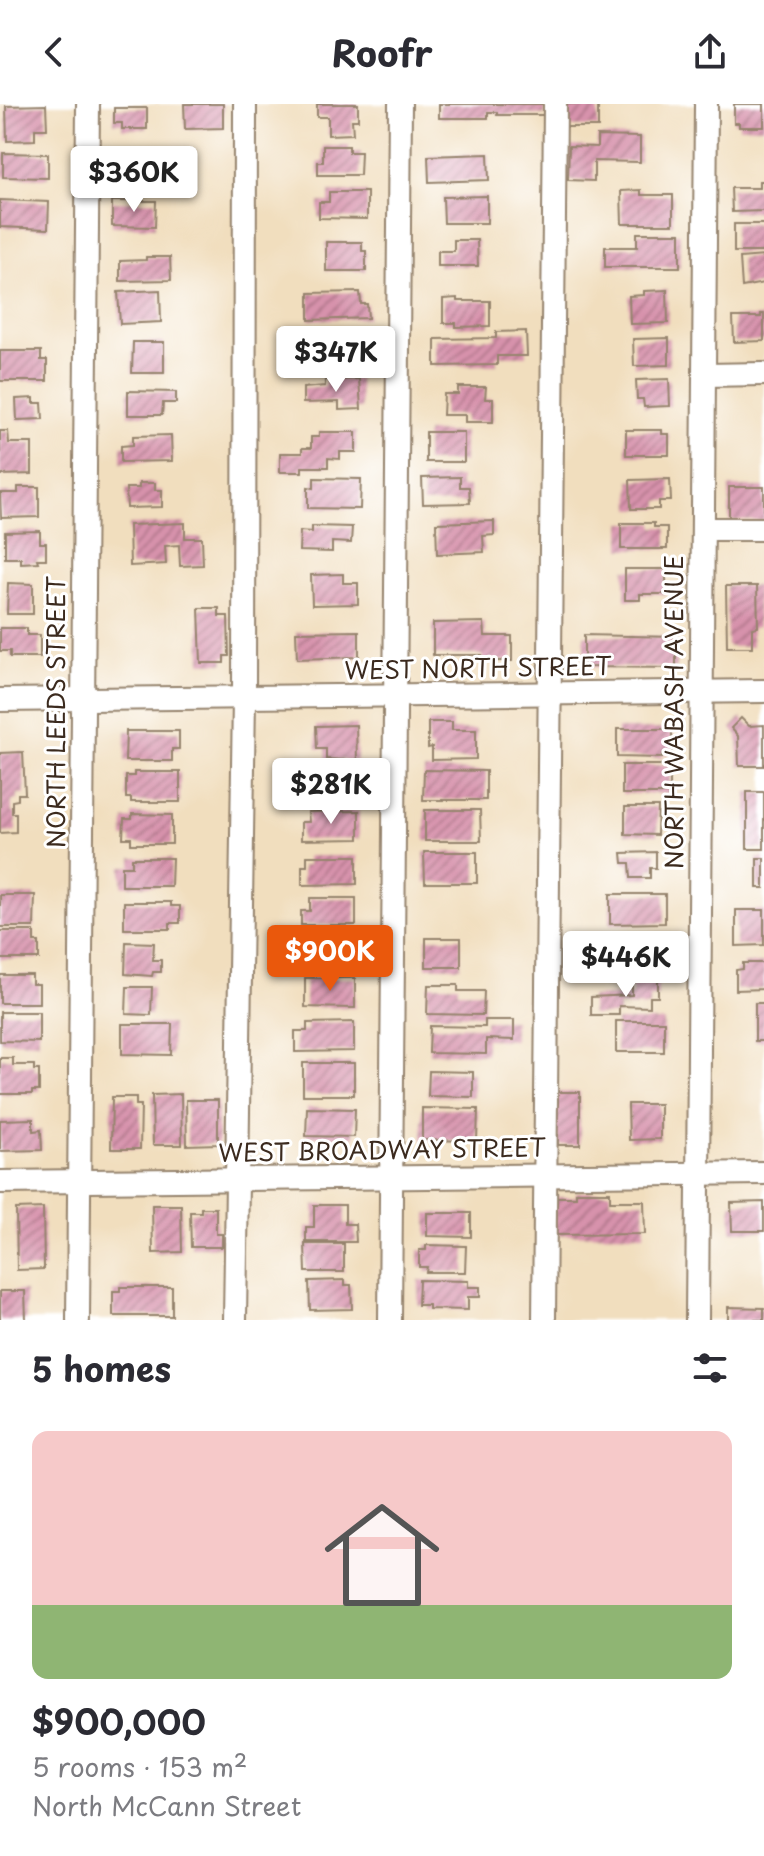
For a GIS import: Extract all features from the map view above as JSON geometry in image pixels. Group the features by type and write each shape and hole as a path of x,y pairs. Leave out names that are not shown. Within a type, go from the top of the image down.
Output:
{"street":[{"name":"NORTH LEEDS STREET","path":"78,1320 88,104"},
{"path":"235,1320 244,697 245,104"},
{"path":"390,1320 400,104"},
{"path":"544,1320 555,104"},
{"name":"NORTH WABASH AVENUE","path":"697,1320 706,104"},
{"path":"705,375 764,374"},
{"path":"703,529 764,529"},
{"name":"WEST NORTH STREET","path":"0,700 764,691"},
{"name":"WEST BROADWAY STREET","path":"0,1182 764,1173"}],"building":[{"path":"184,104 223,104 223,128 185,129"},
{"path":"317,104 358,104 358,120 352,120 353,134 328,135 328,117 317,117"},
{"path":"439,104 545,104 545,115 497,115 497,112 488,112 488,118 439,118"},
{"path":"559,104 598,104 598,127 559,127"},
{"path":"734,104 764,104 764,127 739,127 739,123 734,123"},
{"path":"46,105 47,129 35,129 35,140 7,141 6,106"},
{"path":"114,108 147,108 147,129 122,129 122,123 114,123"},
{"path":"597,136 640,137 640,162 594,161 594,181 568,180 569,146 597,147"},
{"path":"323,146 349,146 349,152 361,152 360,175 318,175 318,162 323,162"},
{"path":"3,153 48,154 48,178 3,177"},
{"path":"488,154 489,180 429,182 428,156"},
{"path":"759,181 764,181 764,211 732,212 731,188 759,188"},
{"path":"641,190 641,195 673,195 673,224 622,224 621,191"},
{"path":"329,192 367,192 367,219 319,218 319,202 329,202"},
{"path":"487,196 487,223 444,223 443,197"},
{"path":"0,200 49,202 48,229 0,227"},
{"path":"112,201 156,201 155,227 112,226"},
{"path":"734,224 764,224 764,252 734,252"},
{"path":"637,233 680,233 680,267 605,267 605,247 637,247"},
{"path":"454,240 477,240 478,266 438,266 438,251 454,251"},
{"path":"326,242 362,242 362,251 366,251 366,271 326,271"},
{"path":"764,256 764,283 742,287 740,258"},
{"path":"146,257 170,257 171,280 120,281 120,261 146,260"},
{"path":"160,290 161,322 120,324 118,292"},
{"path":"667,290 668,323 630,324 629,296 644,295 644,291"},
{"path":"360,292 361,304 367,304 368,318 309,320 309,293"},
{"path":"457,298 457,301 490,301 490,326 456,327 456,323 443,323 443,299"},
{"path":"764,314 764,341 734,342 733,317 761,317"},
{"path":"526,331 527,356 497,356 497,365 435,366 435,339 496,338 496,332"},
{"path":"669,338 669,365 634,366 633,339"},
{"path":"133,342 164,342 164,373 132,373"},
{"path":"328,342 362,342 363,374 336,374 336,357 328,357"},
{"path":"0,351 41,351 41,360 47,360 47,381 0,381"},
{"path":"359,379 361,409 339,410 339,402 303,403 303,388 325,386 325,380"},
{"path":"669,379 670,406 644,407 643,399 637,399 636,380"},
{"path":"458,387 486,387 485,399 493,399 493,422 465,422 465,415 443,415 444,394 458,394"},
{"path":"128,391 176,392 176,403 163,403 162,415 128,415"},
{"path":"34,398 34,403 42,403 43,419 17,420 16,399"},
{"path":"626,430 662,430 662,434 669,434 669,455 626,455"},
{"path":"0,431 8,431 9,443 32,443 32,474 0,475"},
{"path":"319,432 356,432 356,452 340,452 340,459 328,458 328,467 302,467 302,472 280,472 280,453 302,453 302,448 311,448 311,437 319,437"},
{"path":"426,432 464,432 464,462 426,462"},
{"path":"171,435 172,461 121,462 121,446 133,445 133,436"},
{"path":"460,477 460,487 469,487 470,503 423,504 422,478"},
{"path":"314,478 361,479 360,509 308,508 308,487 314,488"},
{"path":"670,479 671,501 659,501 659,509 631,509 630,480"},
{"path":"139,483 155,483 155,490 162,490 162,507 127,508 126,488 139,488"},
{"path":"18,487 39,487 39,517 1,518 0,493 18,493"},
{"path":"729,487 764,487 764,521 729,521"},
{"path":"494,521 494,535 483,536 484,552 437,554 436,523"},
{"path":"185,523 185,538 202,538 203,565 180,566 179,545 165,546 166,564 130,566 129,525"},
{"path":"621,523 654,523 654,527 667,527 667,549 621,549"},
{"path":"312,526 352,527 351,543 332,542 332,552 299,551 300,531 312,532"},
{"path":"40,531 40,543 46,543 46,559 21,563 21,558 5,558 5,532"},
{"path":"625,569 666,569 666,594 640,594 640,600 625,600"},
{"path":"343,574 343,583 358,583 358,604 312,605 311,575"},
{"path":"8,583 33,584 33,614 7,614"},
{"path":"726,586 757,586 758,627 752,628 752,647 727,647"},
{"path":"199,608 219,608 219,616 228,616 229,656 224,656 224,663 201,663"},
{"path":"484,622 485,636 512,636 512,661 482,661 482,655 433,655 433,623"},
{"path":"0,628 27,628 27,635 40,635 40,657 10,657 10,651 0,651"},
{"path":"359,631 359,657 297,659 296,632"},
{"path":"584,635 676,637 676,668 584,667"},
{"path":"741,718 749,726 764,725 764,766 739,766 738,736 731,728"},
{"path":"428,722 452,722 452,730 476,730 476,759 432,760 432,747 428,748"},
{"path":"356,725 357,761 326,759 326,749 317,749 316,726"},
{"path":"617,729 672,729 672,754 662,754 662,758 617,757"},
{"path":"126,731 179,731 179,749 172,749 172,761 125,761"},
{"path":"23,752 25,794 18,794 18,800 12,801 12,813 16,813 16,832 0,833 0,753"},
{"path":"622,765 670,765 670,794 622,794"},
{"path":"424,770 486,771 486,800 423,800"},
{"path":"305,771 356,772 356,798 305,798"},
{"path":"134,772 180,772 180,802 131,802 131,798 126,798 126,776 134,776"},
{"path":"747,792 764,792 764,849 747,849"},
{"path":"625,807 658,807 657,835 625,834"},
{"path":"425,810 480,810 481,841 425,841"},
{"path":"359,811 359,839 301,840 301,822 309,822 308,812"},
{"path":"132,814 172,815 172,844 131,844 131,838 123,838 124,819 132,819"},
{"path":"424,852 477,852 477,883 425,883"},
{"path":"656,852 656,868 650,868 650,878 631,878 630,863 623,863 622,853"},
{"path":"307,856 357,856 357,884 302,885 302,866 307,866"},
{"path":"132,858 172,858 171,886 122,886 122,866 132,866"},
{"path":"757,858 764,858 764,888 757,888"},
{"path":"610,894 665,894 665,923 610,924"},
{"path":"0,895 35,895 34,927 0,927"},
{"path":"310,898 356,898 356,925 301,925 301,911 310,911"},
{"path":"124,902 171,902 171,906 180,906 180,923 170,923 170,929 124,929"},
{"path":"736,910 764,910 764,945 736,946"},
{"path":"0,931 34,931 34,942 39,942 39,959 0,959"},
{"path":"656,934 656,947 662,947 662,961 620,962 619,946 626,946 626,935"},
{"path":"426,938 461,938 461,967 426,967"},
{"path":"321,940 350,940 350,967 321,967"},
{"path":"126,942 154,943 153,960 161,960 161,972 153,972 152,976 125,974"},
{"path":"743,963 764,963 764,989 736,990 736,970 743,969"},
{"path":"0,975 32,975 32,984 39,984 39,1003 0,1003"},
{"path":"305,978 355,978 355,1008 305,1007"},
{"path":"632,980 658,980 658,997 650,997 650,1007 619,1006 619,1015 591,1015 591,997 632,995"},
{"path":"428,985 458,985 458,991 484,991 483,1015 427,1014"},
{"path":"127,987 152,987 151,1015 126,1014"},
{"path":"755,1003 764,1003 764,1041 755,1041"},
{"path":"0,1012 39,1012 39,1042 0,1041"},
{"path":"485,1020 514,1020 514,1040 486,1039 486,1054 429,1053 430,1026 485,1027"},
{"path":"616,1021 664,1021 664,1052 616,1052"},
{"path":"354,1022 354,1051 295,1052 295,1031 307,1031 307,1023"},
{"path":"122,1024 172,1024 171,1055 122,1054"},
{"path":"0,1058 13,1058 13,1065 34,1065 34,1070 39,1070 39,1091 32,1091 32,1094 0,1094"},
{"path":"303,1063 354,1063 354,1095 303,1095"},
{"path":"429,1071 473,1072 473,1097 428,1096"},
{"path":"556,1092 580,1092 580,1145 558,1145 558,1135 553,1135"},
{"path":"181,1094 182,1145 153,1145 152,1095"},
{"path":"112,1097 136,1097 136,1105 141,1105 140,1149 111,1149"},
{"path":"186,1100 218,1100 218,1144 187,1145"},
{"path":"628,1104 660,1104 660,1139 629,1140"},
{"path":"307,1108 355,1109 354,1137 306,1136"},
{"path":"422,1108 478,1109 477,1141 422,1140"},
{"path":"33,1119 33,1131 41,1130 42,1150 0,1151 0,1120"},
{"path":"576,1192 610,1192 610,1201 644,1201 645,1234 554,1235 554,1197 576,1197"},
{"path":"764,1202 764,1231 732,1231 731,1203"},
{"path":"152,1205 181,1205 182,1252 153,1253"},
{"path":"314,1205 345,1205 345,1224 355,1224 356,1242 306,1242 306,1227 314,1227"},
{"path":"43,1208 44,1269 17,1270 16,1209"},
{"path":"201,1208 216,1208 216,1234 222,1234 222,1247 191,1247 190,1212 201,1212"},
{"path":"427,1213 471,1213 471,1237 427,1236"},
{"path":"305,1244 344,1244 344,1272 306,1272"},
{"path":"426,1245 466,1246 465,1272 426,1272 427,1267 419,1267 419,1250 426,1250"},
{"path":"345,1280 345,1285 351,1285 352,1309 310,1310 309,1281"},
{"path":"419,1280 468,1281 468,1287 480,1287 480,1297 468,1297 468,1310 429,1309 429,1305 418,1305"},
{"path":"120,1287 172,1287 172,1316 113,1316 113,1291 120,1291"},
{"path":"0,1291 25,1291 26,1320 0,1320"},
{"path":"728,1307 764,1308 764,1320 728,1320"}]}
